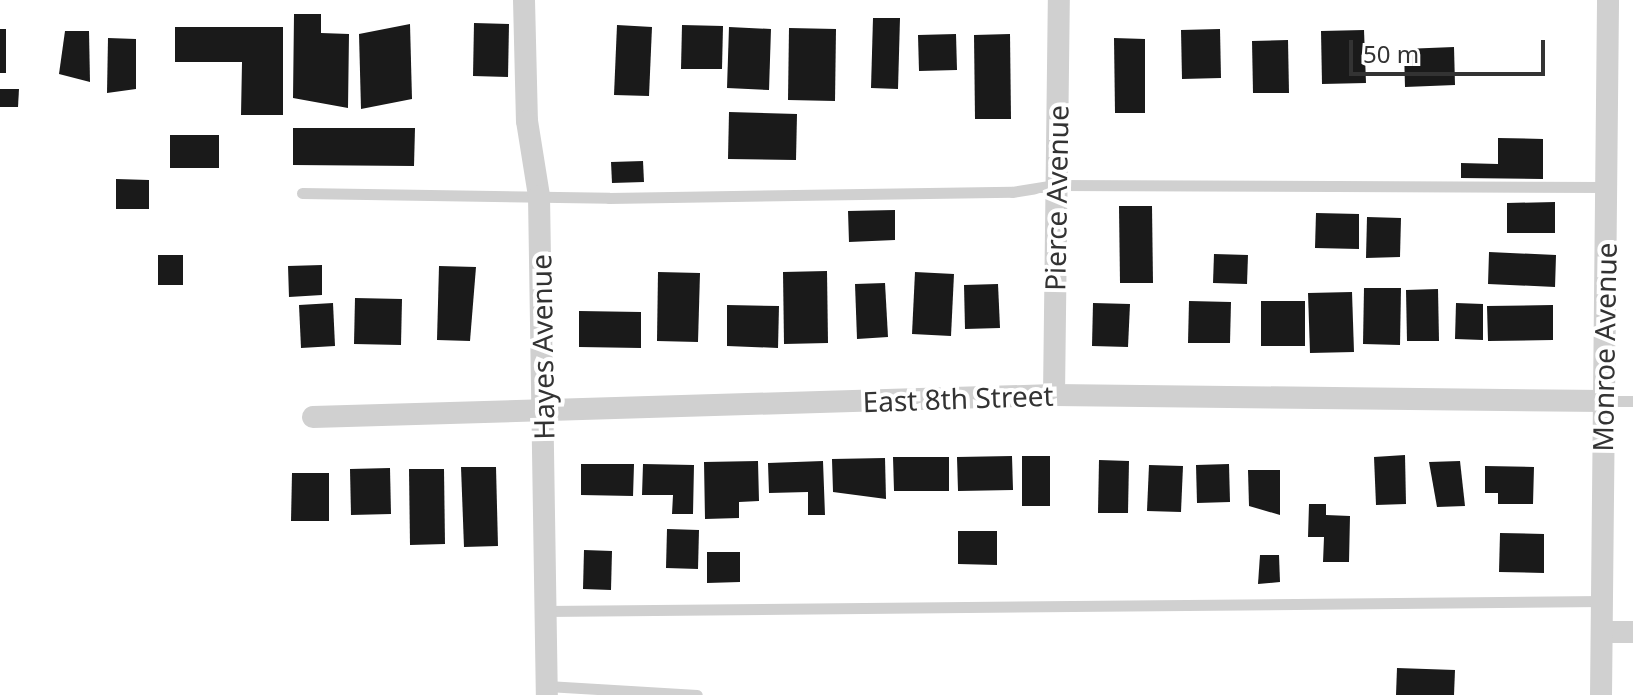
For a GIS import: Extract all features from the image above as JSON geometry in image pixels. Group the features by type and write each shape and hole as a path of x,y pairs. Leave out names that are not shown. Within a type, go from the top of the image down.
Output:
{"street":[{"name":"Hayes Avenue","path":"524,0 527,121 539,196 547,690"},
{"name":"Pierce Avenue","path":"1054,395 1059,0"},
{"name":"Monroe Avenue","path":"1601,695 1608,0"},
{"name":"East 8th Street","path":"313,417 1054,395 1604,401"},
{"path":"1602,632 1633,632"}],"lane":[{"path":"302,193 539,196 1012,192 1055,185 1606,187"},
{"path":"1604,401 1633,401"},
{"path":"546,611 1602,601"},
{"path":"547,690 697,695"}],"building":[{"path":"294,14 321,14 321,33 349,34 348,108 293,98"},
{"path":"873,18 900,18 898,89 871,88"},
{"path":"474,23 509,24 508,77 473,76"},
{"path":"410,24 412,99 361,109 359,34"},
{"path":"617,25 652,27 649,96 614,95"},
{"path":"682,25 723,26 722,69 681,69"},
{"path":"175,27 283,27 283,115 241,115 242,62 175,62"},
{"path":"729,27 771,29 769,90 727,88"},
{"path":"789,28 836,29 835,101 788,100"},
{"path":"0,29 6,29 6,73 0,73"},
{"path":"1220,29 1221,78 1182,79 1181,30"},
{"path":"1364,30 1366,83 1322,84 1321,31"},
{"path":"65,31 89,31 90,82 59,74"},
{"path":"956,34 957,70 919,71 918,35"},
{"path":"1010,34 1011,119 975,119 974,35"},
{"path":"108,38 136,39 136,89 107,93"},
{"path":"1114,38 1145,39 1145,113 1115,113"},
{"path":"1288,40 1289,93 1253,93 1252,41"},
{"path":"1454,47 1455,85 1405,87 1404,49"},
{"path":"0,89 19,89 18,107 0,107"},
{"path":"729,112 797,114 796,160 728,159"},
{"path":"293,128 415,128 414,166 293,165"},
{"path":"170,135 219,135 219,168 170,168"},
{"path":"1498,138 1543,139 1543,179 1461,178 1461,163 1498,164"},
{"path":"643,161 644,182 612,183 611,162"},
{"path":"116,179 149,180 149,209 116,209"},
{"path":"1555,202 1555,233 1507,233 1507,203"},
{"path":"1119,206 1152,206 1153,283 1120,283"},
{"path":"895,210 895,240 849,242 848,211"},
{"path":"1316,213 1359,214 1359,249 1315,248"},
{"path":"1367,217 1401,218 1400,257 1366,258"},
{"path":"1489,252 1556,255 1555,287 1488,284"},
{"path":"1214,254 1248,255 1247,284 1213,283"},
{"path":"158,255 183,255 183,285 158,285"},
{"path":"322,265 322,295 289,297 288,266"},
{"path":"439,266 476,267 470,341 437,340"},
{"path":"827,271 828,343 784,344 783,272"},
{"path":"658,272 700,273 698,342 657,341"},
{"path":"915,272 954,274 951,336 912,334"},
{"path":"885,283 888,337 857,339 855,284"},
{"path":"998,284 1000,328 965,329 964,285"},
{"path":"1364,288 1401,288 1400,345 1363,344"},
{"path":"1438,289 1439,341 1407,341 1406,290"},
{"path":"1352,292 1354,352 1310,353 1308,293"},
{"path":"355,298 402,299 401,345 354,344"},
{"path":"1189,301 1231,302 1230,343 1188,343"},
{"path":"1261,301 1305,301 1305,346 1261,346"},
{"path":"333,303 335,346 301,348 299,305"},
{"path":"1093,303 1130,304 1128,347 1092,346"},
{"path":"1456,303 1483,304 1483,340 1455,339"},
{"path":"727,305 779,306 778,348 727,346"},
{"path":"1553,305 1553,340 1488,341 1487,306"},
{"path":"579,311 641,312 641,348 579,347"},
{"path":"1405,455 1406,504 1376,505 1374,457"},
{"path":"1012,456 1013,490 958,491 957,457"},
{"path":"1022,456 1050,456 1050,506 1022,506"},
{"path":"893,457 949,457 949,491 894,491"},
{"path":"885,458 886,499 833,492 832,459"},
{"path":"1099,460 1129,461 1128,513 1098,513"},
{"path":"758,461 759,501 739,502 739,518 705,519 704,462"},
{"path":"823,461 825,515 808,515 808,492 769,493 768,463"},
{"path":"1460,461 1465,506 1437,507 1429,462"},
{"path":"581,464 634,464 633,496 581,495"},
{"path":"643,464 694,465 693,514 672,514 673,495 642,495"},
{"path":"1229,464 1230,502 1197,503 1196,465"},
{"path":"1149,465 1183,466 1181,512 1147,511"},
{"path":"1485,466 1534,467 1533,504 1498,504 1498,493 1485,493"},
{"path":"461,467 496,467 498,546 464,547"},
{"path":"390,468 391,514 351,515 350,469"},
{"path":"409,469 444,469 445,544 410,545"},
{"path":"1248,470 1280,470 1280,515 1249,506"},
{"path":"292,473 329,473 329,521 291,521"},
{"path":"1309,504 1326,504 1326,515 1350,516 1349,562 1323,562 1324,537 1308,537"},
{"path":"667,529 699,530 698,569 666,568"},
{"path":"958,531 997,531 997,565 958,564"},
{"path":"1500,533 1544,534 1544,573 1499,572"},
{"path":"584,550 612,551 611,590 583,589"},
{"path":"707,552 740,552 740,582 707,583"},
{"path":"1260,555 1279,555 1280,582 1258,584"},
{"path":"1397,668 1455,670 1454,695 1396,695"}]}
